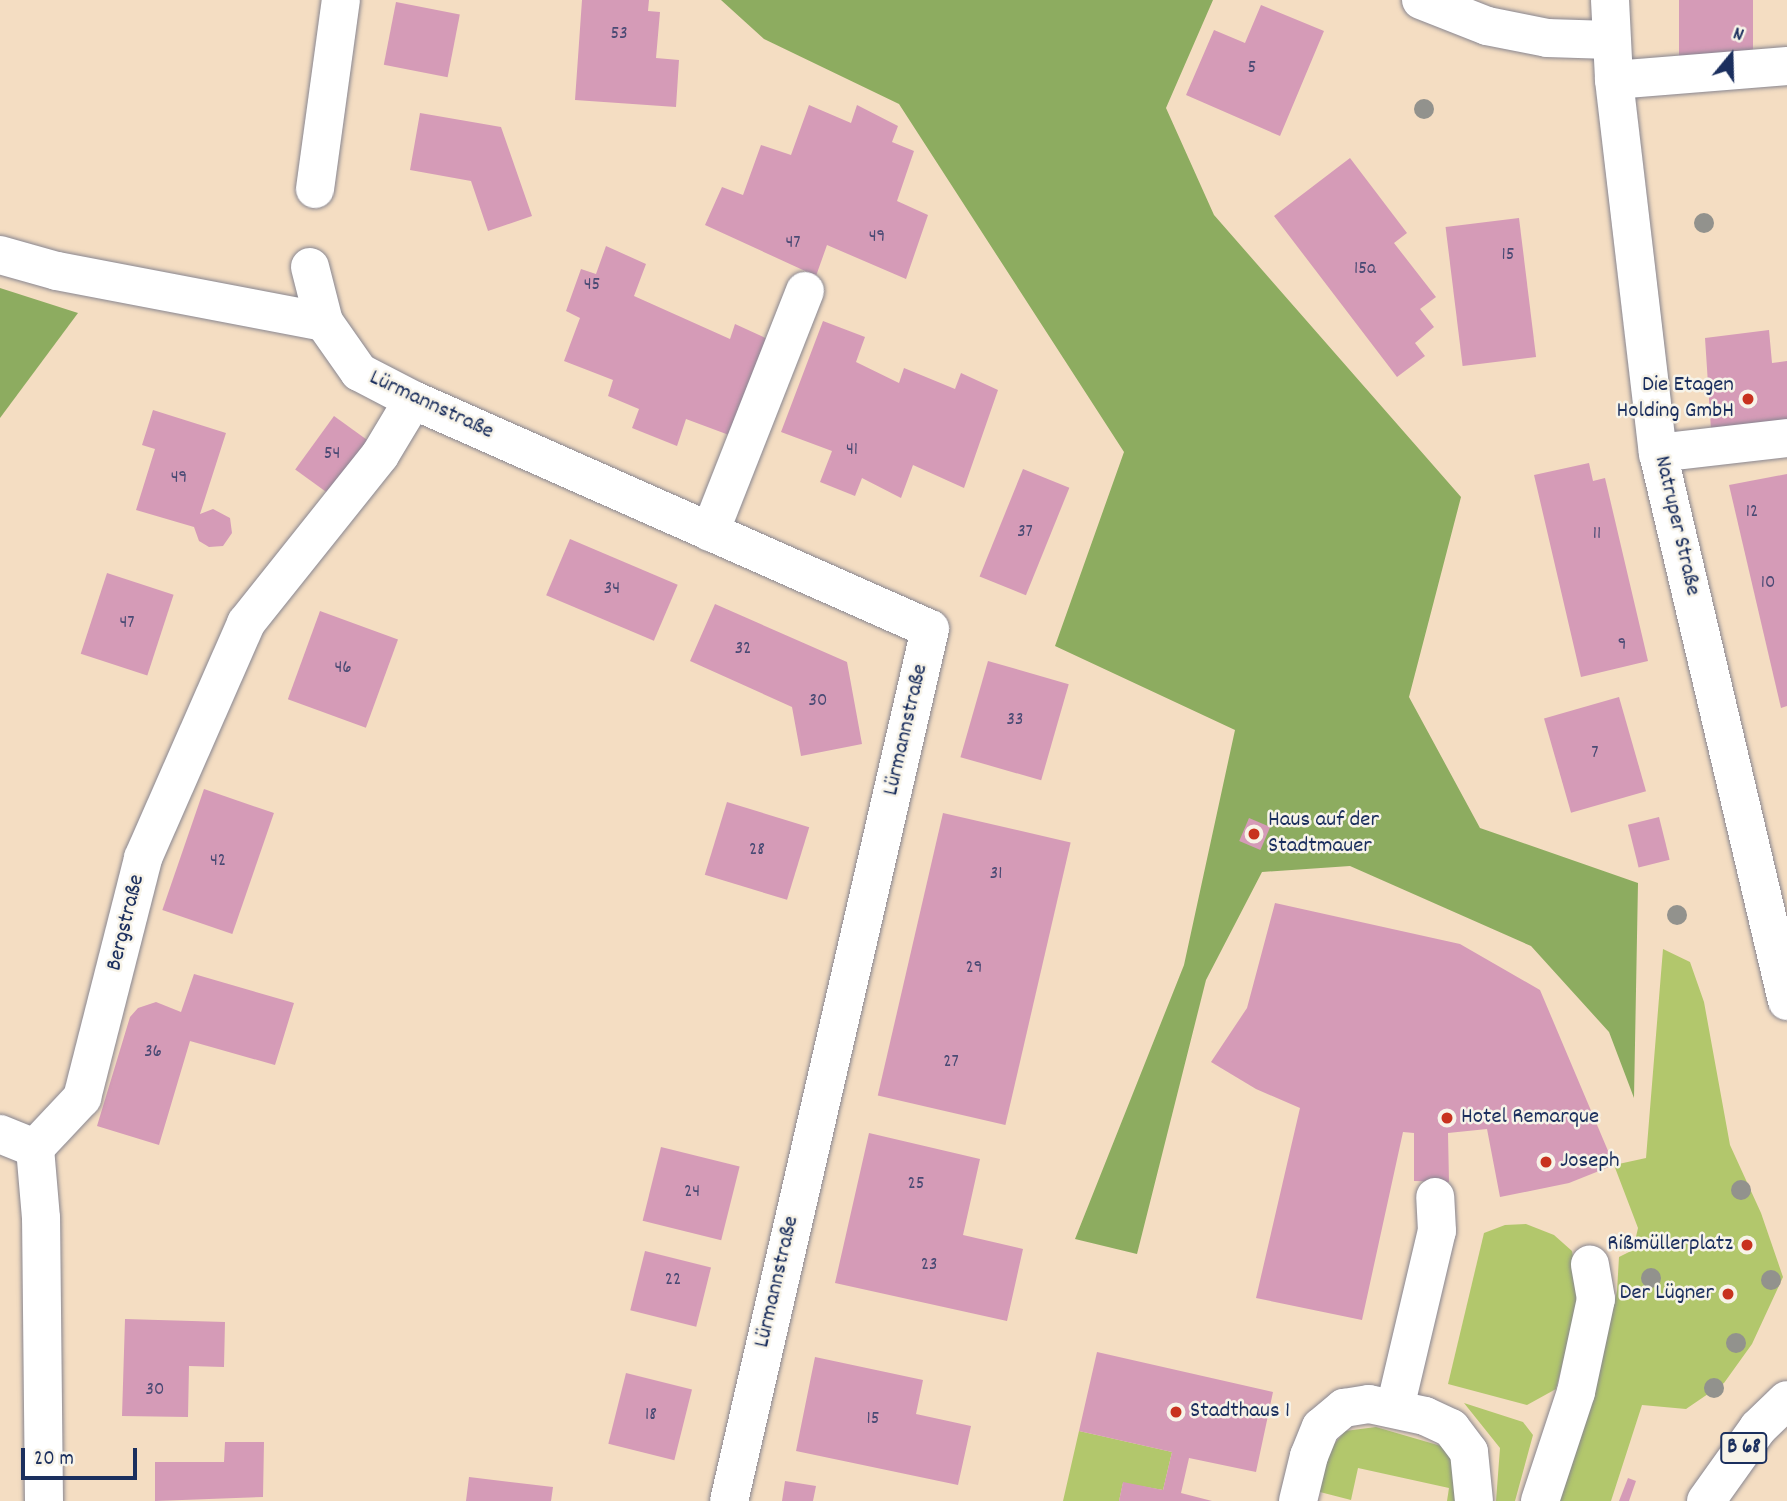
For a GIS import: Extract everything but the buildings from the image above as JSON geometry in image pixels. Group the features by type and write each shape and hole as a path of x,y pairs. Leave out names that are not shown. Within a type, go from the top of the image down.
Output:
{"street":[{"path":"315,189 341,0"},
{"path":"1421,0 1489,13 1547,38 1610,40"},
{"name":"Natruper Straße","path":"1610,0 1614,80 1658,453 1787,1001"},
{"path":"1614,80 1787,66"},
{"path":"0,255 57,271 324,322"},
{"name":"Lürmannstraße","path":"310,267 324,322 359,372 413,400 930,629 729,1501"},
{"path":"710,531 805,291"},
{"name":"Bergstraße","path":"35,1148 82,1098 144,858 246,622 380,455 413,400"},
{"path":"1658,453 1787,438"},
{"path":"0,1134 35,1148 41,1218 44,1501"},
{"path":"1395,1408 1437,1231 1435,1197"},
{"path":"1540,1501 1576,1392 1595,1299 1590,1265"},
{"name":"B 68","path":"1706,1501 1758,1428 1787,1400"},
{"path":"1298,1501 1321,1427 1344,1408 1370,1404 1395,1408 1451,1428 1469,1452 1474,1501"}],"green space":[{"path":"721,0 1213,0 1166,108 1214,215 1461,497 1409,697 1480,828 1638,883 1634,1098 1609,1032 1531,946 1350,866 1262,872 1206,980 1137,1254 1075,1239 1184,965 1235,730 1055,646 1124,452 899,104 764,39"},
{"path":"0,288 78,313 0,418"},
{"path":"1663,949 1690,962 1704,1002 1730,1145 1761,1213 1783,1277 1752,1344 1724,1383 1686,1409 1642,1405 1611,1501 1559,1501 1592,1397 1617,1291 1619,1257 1633,1250 1638,1228 1614,1165 1646,1158"},
{"path":"1526,1224 1554,1235 1572,1251 1580,1296 1556,1389 1527,1405 1448,1384 1484,1233 1505,1225"},
{"path":"1464,1403 1523,1422 1533,1435 1515,1501 1496,1501 1500,1448"},
{"path":"1376,1427 1441,1446 1454,1460 1459,1501 1447,1501 1449,1488 1358,1468 1351,1500 1316,1491 1325,1455 1345,1431"},
{"path":"1079,1431 1172,1452 1163,1490 1123,1483 1119,1501 1063,1501"}],"place":[{"name":"Die Etagen Holding GmbH","path":"1748,399"},
{"name":"Haus auf der Stadtmauer","path":"1254,834"},
{"name":"Hotel Remarque","path":"1447,1118"},
{"name":"Joseph","path":"1546,1162"},
{"name":"Rißmüllerplatz","path":"1747,1245"},
{"name":"Der Lügner","path":"1728,1294"},
{"name":"Stadthaus 1","path":"1176,1412"}]}
